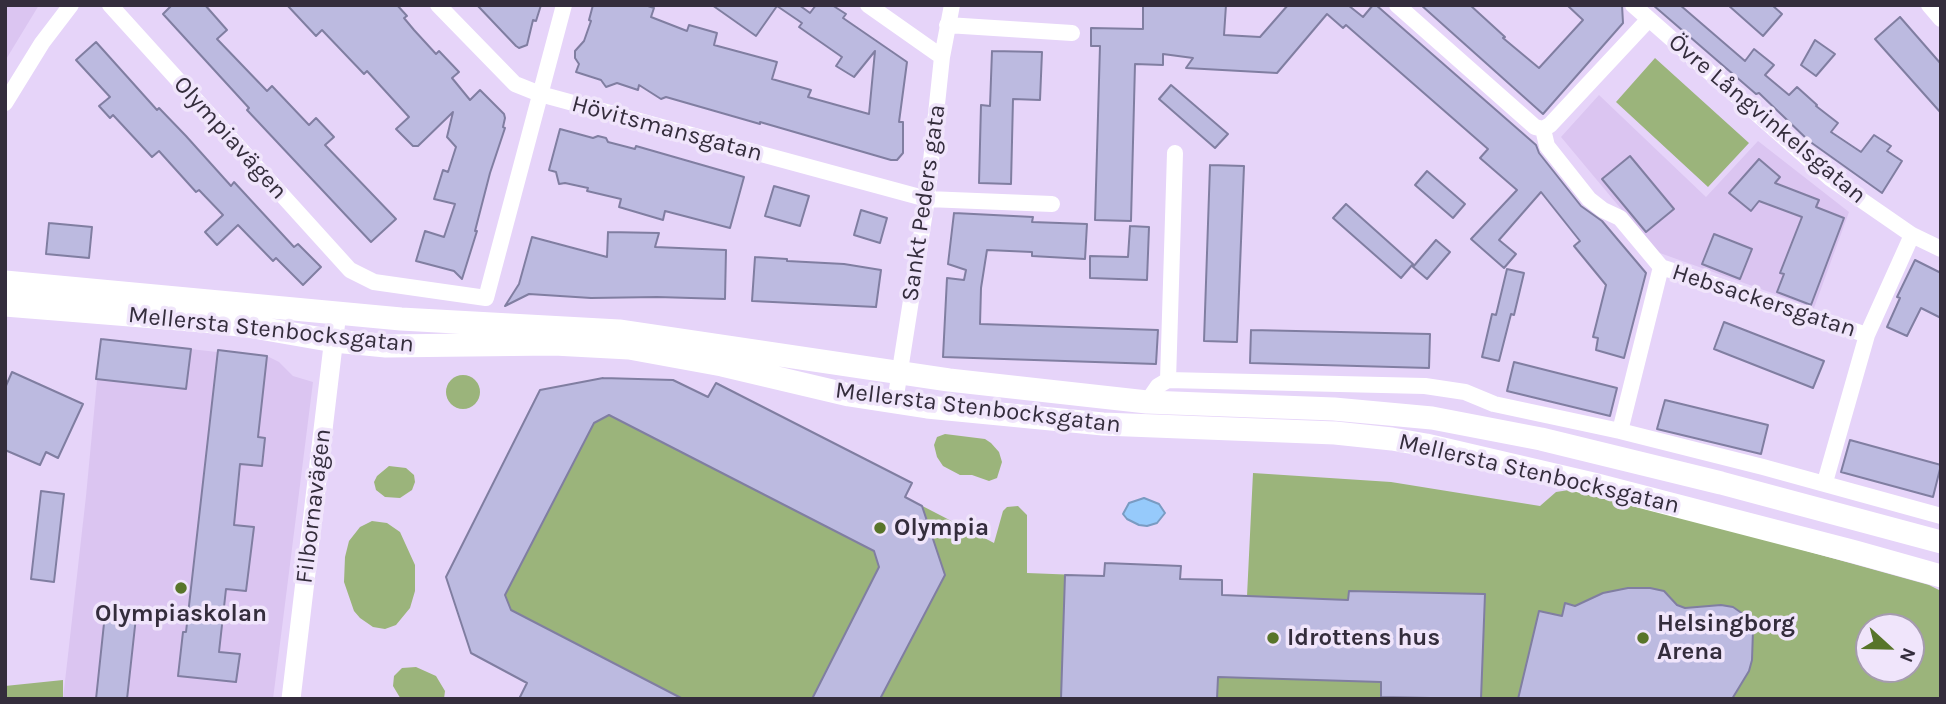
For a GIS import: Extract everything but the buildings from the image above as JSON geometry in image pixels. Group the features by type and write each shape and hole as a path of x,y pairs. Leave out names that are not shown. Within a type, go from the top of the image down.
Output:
{"main road":[{"name":"Mellersta Stenbocksgatan","path":"5,282 449,322 619,331 1055,393 1147,402 1334,409 1432,418 1479,426 1721,483 1941,542"},
{"name":"Mellersta Stenbocksgatan","path":"5,305 216,322 334,341 386,346 563,344 629,348 722,365 849,395 1003,415 1103,424 1335,433 1399,440 1593,484 1941,576"}],"street":[{"path":"5,103 42,43 71,5"},
{"name":"Olympiavägen","path":"110,5 350,270 374,282 486,298 540,94"},
{"name":"Hövitsmansgatan","path":"438,5 515,84 540,94 927,199 1052,204"},
{"path":"540,94 564,5"},
{"path":"868,5 942,57"},
{"name":"Sankt Peders gata","path":"895,402 927,199 942,57 952,5"},
{"name":"Hebsackersgatan","path":"1397,5 1535,127 1543,129 1547,146 1589,199 1620,218 1661,267 1867,335"},
{"name":"Övre Långvinkelsgatan","path":"1633,5 1818,169 1912,235 1941,249"},
{"path":"1928,5 1941,19"},
{"path":"1543,129 1549,127 1648,19"},
{"path":"947,25 1072,33"},
{"path":"1168,380 1175,153"},
{"path":"1825,482 1867,335 1912,235"},
{"path":"1620,431 1661,267"},
{"name":"Filbornavägen","path":"290,699 337,313"},
{"path":"1147,402 1158,386 1168,380 1425,386 1465,392 1494,404 1620,431 1825,482 1941,516"}],"shaded area":[{"path":"5,5 39,5 5,61"},
{"path":"1599,95 1706,197 1758,141 1849,212 1814,308 1657,252 1561,137"},
{"name":"Olympiaskolan","path":"101,339 267,356 279,362 293,376 313,382 273,699 63,699"}],"green space":[{"path":"1655,58 1749,143 1708,187 1616,102"},
{"path":"463,375 475,380 480,392 475,404 463,409 451,404 446,392 451,380"},
{"path":"603,378 673,380 708,397 716,383 912,483 905,497 994,543 1003,511 1007,507 1018,506 1027,515 1027,573 1104,576 1105,563 1181,566 1181,579 1221,580 1222,595 1247,596 1253,473 1391,482 1540,506 1556,492 1569,490 1731,530 1929,585 1941,591 1941,699 519,699 527,683 471,653 446,577 540,390"},
{"path":"945,434 985,439 991,443 999,452 1002,462 997,478 989,481 972,475 960,475 943,466 934,445 937,437"},
{"path":"389,466 406,468 414,475 412,490 400,498 385,497 376,490 374,482 377,476"},
{"path":"372,521 387,523 400,532 415,565 415,591 410,608 396,625 385,629 373,627 360,618 354,611 344,582 349,541 360,527"},
{"path":"416,667 436,676 445,691 444,699 401,699 393,686 394,676 402,668"},
{"path":"63,680 63,699 5,699 5,686"}],"water":[{"path":"1144,498 1159,504 1165,513 1157,523 1139,525 1123,514 1129,503"}],"place":[{"name":"Olympia","path":"880,528"},
{"name":"Olympiaskolan","path":"181,588"},
{"name":"Idrottens hus","path":"1273,638"},
{"name":"Helsingborg Arena","path":"1643,638"}]}
